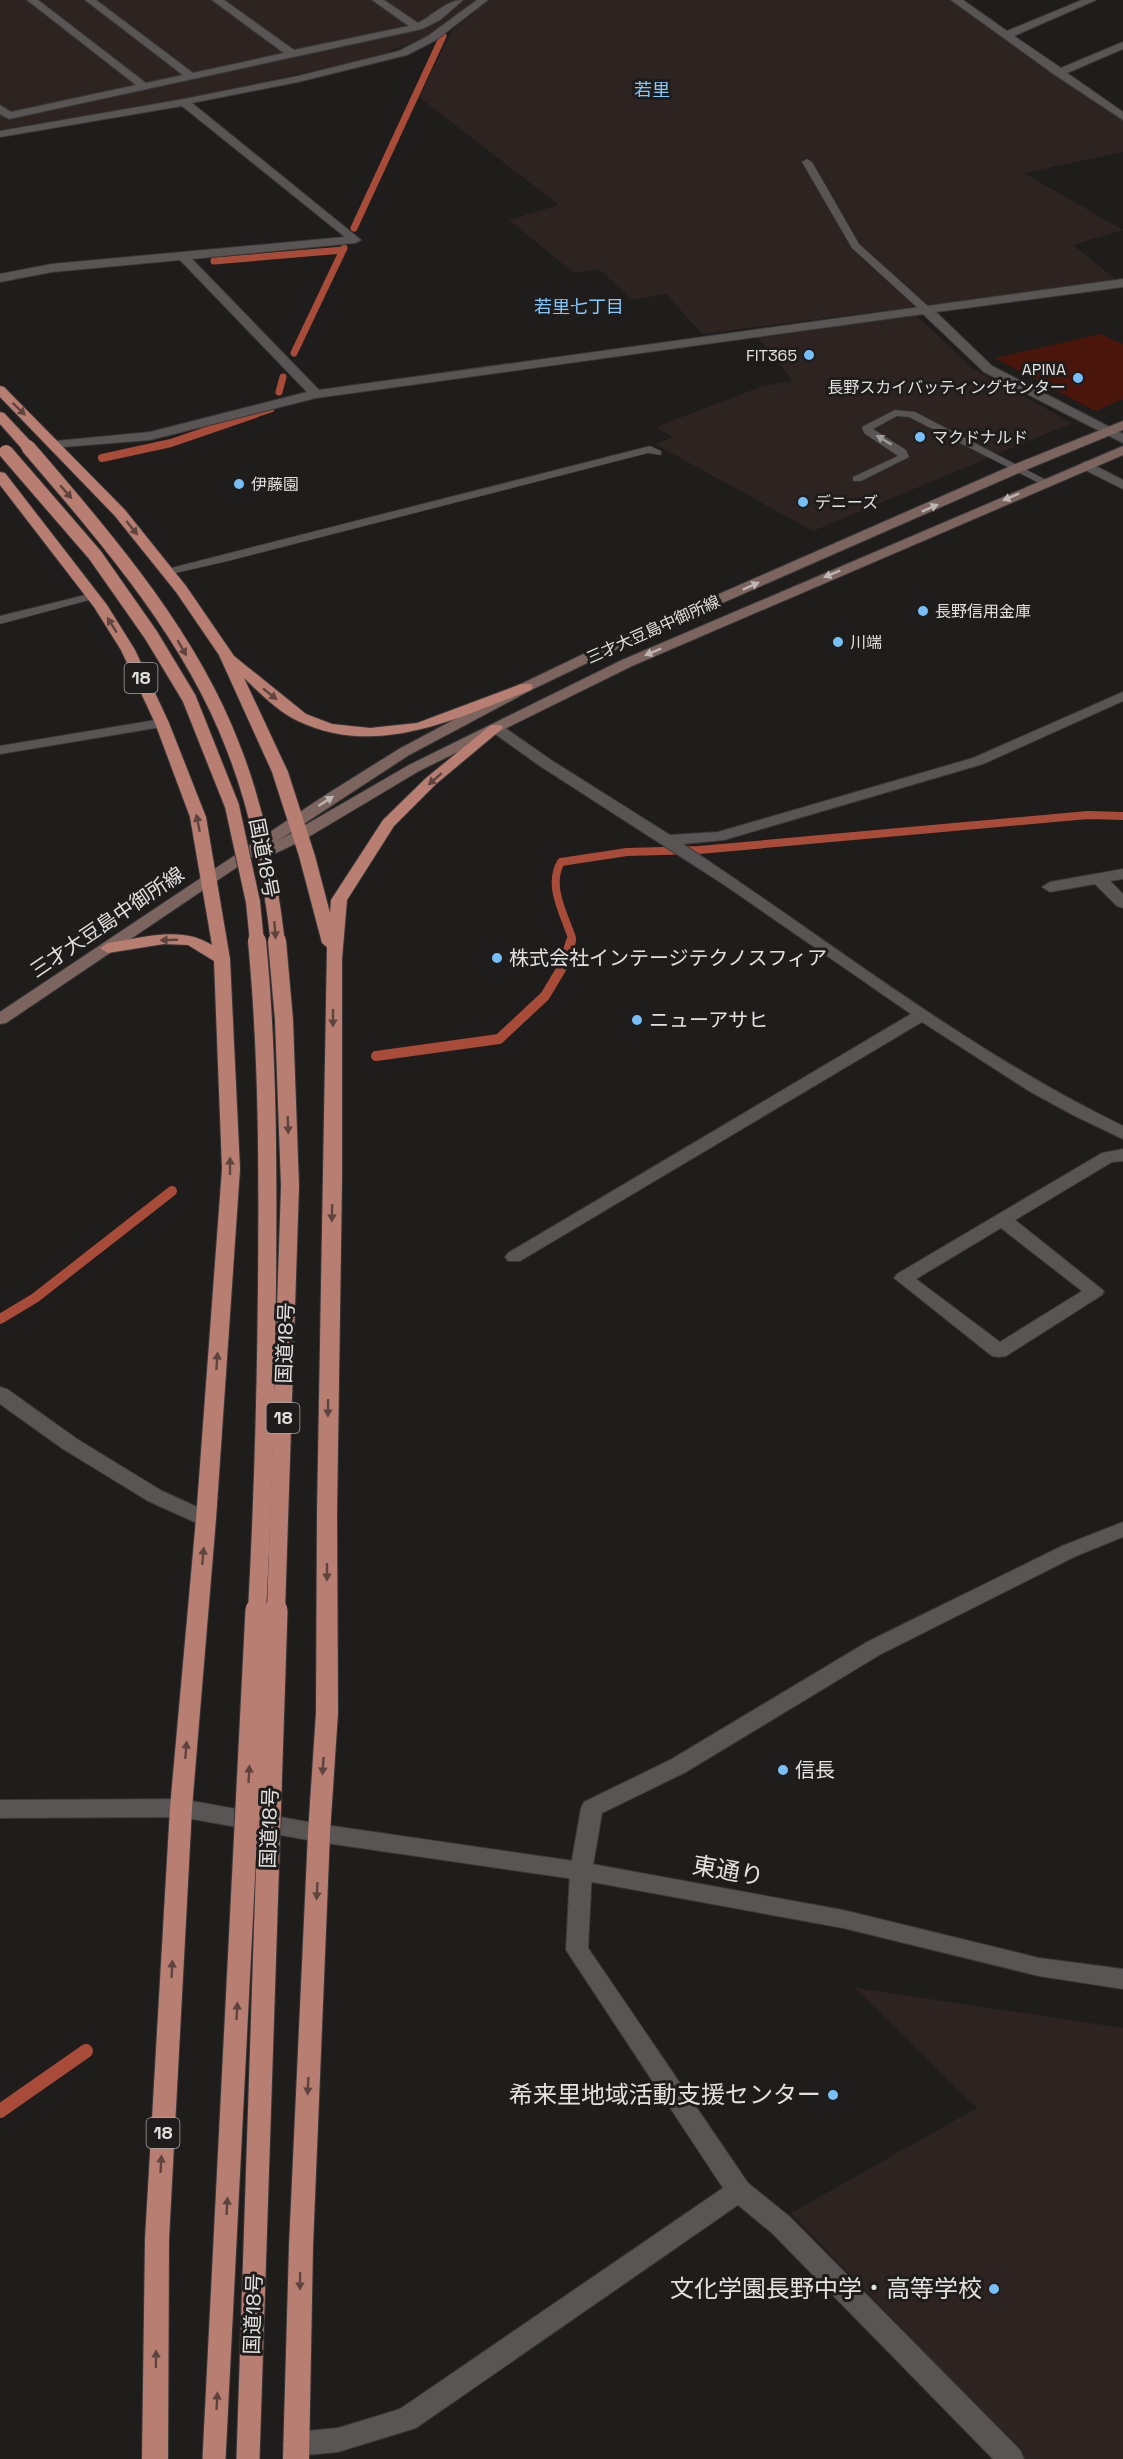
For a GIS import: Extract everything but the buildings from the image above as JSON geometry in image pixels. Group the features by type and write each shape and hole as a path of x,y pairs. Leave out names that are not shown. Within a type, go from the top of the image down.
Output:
{"highway":[{"name":"18","path":"0,390 120,513 167,572 226,655 280,772 327,927 334,959"},
{"name":"国道18号","path":"0,416 116,550 172,630 209,694 233,747 253,803 272,897 282,1004 290,1186 248,2459"},
{"name":"国道18号","path":"3,449 95,555 151,634 189,698 232,806 253,902 263,1007 268,1190 265,1449 214,2459"},
{"name":"18","path":"0,476 93,596 128,650 162,723 198,817 222,959 231,1169 206,1519 181,1808 157,2239 154,2459"},
{"name":"18","path":"226,655 294,711 329,728 370,732 419,727 526,687"},
{"name":"18","path":"296,2451 301,2246 319,1833 327,1713 327,1513 333,1181 334,959 339,900 388,823 431,781 496,728"},
{"path":"108,948 164,939 192,940 222,959"}],"main road":[{"name":"三才大豆島中御所線","path":"298,829 404,752 526,687 601,651 1018,468 1123,425"},
{"name":"三才大豆島中御所線","path":"0,1019 208,880 298,829 414,768 627,663 1123,450"}],"street":[{"path":"32,0 144,86"},
{"path":"90,0 191,76"},
{"path":"217,0 292,54"},
{"path":"377,0 418,27"},
{"path":"0,108 9,116 418,27 436,18 458,0"},
{"path":"0,134 184,102 298,79 403,53 432,38 483,0"},
{"path":"956,0 1059,73 1121,112"},
{"path":"1007,35 1091,0"},
{"path":"1059,73 1123,45"},
{"path":"0,278 52,268 355,240 184,102"},
{"path":"184,257 316,394"},
{"path":"56,445 150,436 316,394 1123,283"},
{"path":"925,309 988,369 1123,439"},
{"path":"1086,465 1123,486"},
{"path":"670,843 718,837 978,761 1123,696"},
{"path":"0,750 162,723"},
{"path":"496,728 516,744 790,922 922,1015 1038,1088 1123,1133"},
{"path":"1050,886 1123,874"},
{"path":"1099,879 1123,903"},
{"path":"514,1257 922,1015"},
{"path":"1003,1220 1095,1291 999,1351 903,1278 1108,1157 1123,1155"},
{"path":"0,1394 70,1444 155,1496 206,1519"},
{"path":"1011,2459 781,2225 739,2191 577,1950 580,1871 592,1808 678,1766 874,1648 1069,1551 1123,1529"},
{"name":"東通り","path":"0,1809 181,1808 319,1833 580,1871 843,1919 1039,1967 1123,1979"},
{"path":"296,2451 407,2419 739,2191"}],"lane":[{"path":"807,162 855,246 925,309"},
{"path":"857,478 904,457 902,452 868,431 867,427 874,421 895,413 911,414 1046,482"},
{"path":"167,572 291,544 650,449 657,453"},
{"path":"0,620 93,596"}],"shaded area":[{"path":"0,0 479,0 427,36 373,58 182,99 0,130"},
{"path":"489,0 952,0 1123,121 1123,152 1024,173 1123,230 1073,245 1118,281 702,334 666,294 632,300 599,269 574,273 509,220 559,205 419,97 453,29"},
{"path":"916,315 972,368 1072,423 813,531 655,444 673,437 656,427 763,386 793,381 758,338"},
{"name":"APINA 長野スカイバッティングセンター","path":"1100,334 1123,344 1123,399 1095,411 995,358"},
{"name":"文化学園長野中学・高等学校","path":"855,1988 1123,2028 1123,2459 1026,2459 791,2213 977,2108"}],"waterway":[{"path":"354,228 443,36"},
{"path":"214,261 343,250"},
{"path":"294,353 343,250"},
{"path":"279,392 283,377"},
{"path":"250,416 271,409"},
{"path":"102,458 171,443 255,414"},
{"path":"570,943 572,938 556,890 557,871 561,862 627,852 699,850 1088,815 1123,816"},
{"path":"376,1056 499,1039 545,996 563,966 571,941"},
{"path":"0,1319 35,1298 172,1191"},
{"path":"0,2111 86,2051"}],"place":[{"name":"FIT365","path":"809,355"},
{"name":"APINA 長野スカイバッティングセンター","path":"1078,378"},
{"name":"マクドナルド","path":"920,437"},
{"name":"伊藤園","path":"239,484"},
{"name":"デニーズ","path":"803,502"},
{"name":"長野信用金庫","path":"923,611"},
{"name":"川端","path":"838,642"},
{"name":"株式会社インテージテクノスフィア","path":"497,958"},
{"name":"ニューアサヒ","path":"637,1020"},
{"name":"信長","path":"783,1770"},
{"name":"希来里地域活動支援センター","path":"833,2095"},
{"name":"文化学園長野中学・高等学校","path":"994,2289"}],"district":[{"name":"若里","path":"652,90"},
{"name":"若里七丁目","path":"579,307"}]}
